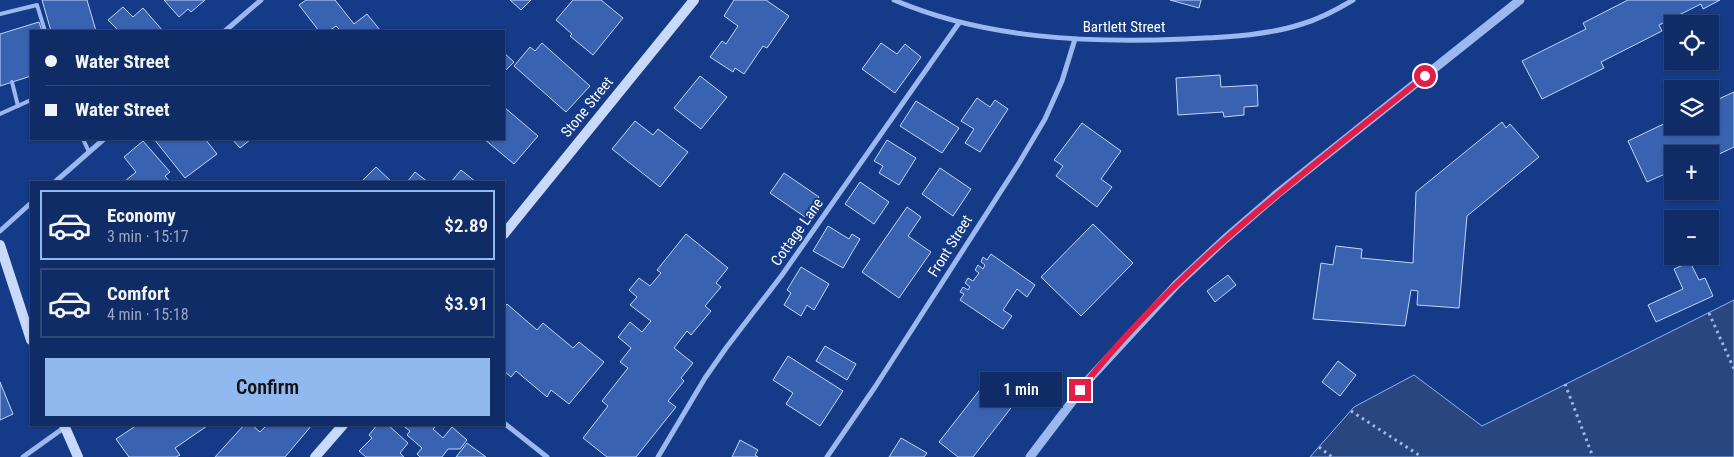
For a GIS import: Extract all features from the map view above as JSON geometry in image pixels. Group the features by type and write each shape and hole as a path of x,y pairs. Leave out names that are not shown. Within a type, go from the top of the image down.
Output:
{"main road":[{"name":"Stone Street","path":"505,233 694,0"},
{"path":"0,245 30,337"},
{"path":"65,426 78,457"},
{"path":"315,457 342,426"}],"street":[{"path":"227,30 261,0"},
{"name":"Bartlett Street","path":"894,0 914,9 959,23 1018,34 1074,39 1147,41 1255,34 1302,24 1353,0"},
{"path":"1030,457 1090,378 1177,284 1225,239 1277,194 1520,0"},
{"name":"Cottage Lane","path":"658,457 705,378 782,275 959,23"},
{"name":"Front Street","path":"827,457 875,387 1019,163 1045,119 1062,81 1074,39"},
{"path":"56,181 103,140"},
{"path":"0,231 30,205"},
{"path":"505,424 547,457"},
{"path":"23,457 65,426"}],"lane":[{"path":"0,14 37,5 45,30"},
{"path":"12,82 18,106"},
{"path":"0,114 30,100"},
{"path":"83,140 89,152"}],"path":[{"path":"1709,313 1734,369"},
{"path":"1565,384 1593,457"},
{"path":"1350,411 1422,457"},
{"path":"1319,447 1332,457"}],"water":[{"path":"1734,300 1734,457 1310,457 1354,407 1414,375 1482,426"}],"building":[{"path":"42,0 87,0 96,30 51,30"},
{"path":"164,0 205,0 191,12 188,9 179,17"},
{"path":"306,0 335,0 354,24 367,14 380,30 340,30 336,26 330,30 318,30 299,5"},
{"path":"510,0 531,0 521,10"},
{"path":"573,0 601,0 623,18 593,55 570,36 572,34 556,20"},
{"path":"734,0 766,0 789,16 767,48 763,46 744,74 735,68 733,72 710,57 722,41 726,44 738,26 724,16"},
{"path":"1170,0 1201,0 1199,8"},
{"path":"1628,0 1720,0 1703,9 1701,4 1679,15 1664,15 1664,22 1659,25 1662,31 1601,62 1604,68 1542,99 1522,61 1586,29 1583,23"},
{"path":"123,7 133,17 143,8 162,30 118,30 108,20"},
{"path":"39,22 42,30 30,30 30,76 0,86 0,34"},
{"path":"542,43 590,86 566,112 514,66 530,47 535,51"},
{"path":"881,43 897,54 905,44 921,57 895,93 862,69"},
{"path":"505,54 514,62 505,71"},
{"path":"1220,75 1221,87 1257,85 1258,106 1244,107 1244,115 1224,117 1223,112 1178,115 1176,78"},
{"path":"700,76 727,97 701,129 674,108"},
{"path":"1734,92 1734,147 1719,154 1719,145 1664,145 1664,174 1647,182 1628,141 1664,124 1664,135 1719,135 1719,99"},
{"path":"977,98 990,107 995,100 1008,109 980,152 965,143 974,129 961,121"},
{"path":"916,101 959,128 942,153 900,126"},
{"path":"505,108 538,136 514,164 485,140 505,140"},
{"path":"635,121 653,135 658,129 688,152 660,187 612,149"},
{"path":"1502,122 1506,128 1510,124 1539,157 1467,216 1459,308 1417,305 1418,291 1411,290 1405,326 1313,319 1321,263 1333,265 1336,246 1362,249 1361,258 1413,263 1416,192"},
{"path":"1082,123 1121,151 1101,179 1112,187 1097,207 1056,176 1063,166 1054,160"},
{"path":"155,140 206,140 217,154 185,178"},
{"path":"233,140 250,140 240,148"},
{"path":"887,140 916,158 899,185 879,173 883,166 874,161"},
{"path":"143,141 170,172 165,176 169,181 125,181 136,172 124,157"},
{"path":"376,167 391,181 362,181"},
{"path":"940,168 971,189 953,216 922,194"},
{"path":"461,170 475,181 452,181"},
{"path":"415,172 427,181 408,181"},
{"path":"784,173 819,197 805,217 770,193"},
{"path":"860,182 889,202 874,224 845,204"},
{"path":"907,207 921,217 908,236 931,252 899,298 862,272"},
{"path":"1093,224 1133,263 1081,316 1041,277"},
{"path":"828,226 849,239 852,234 860,239 843,268 813,251"},
{"path":"686,234 728,268 716,283 721,287 705,306 711,311 691,335 687,331 674,348 693,363 681,378 684,381 668,401 676,407 636,457 607,457 583,438 608,406 602,401 628,368 620,362 631,348 618,337 630,322 642,332 651,321 630,305 637,297 629,290 639,278 650,286 661,273 657,270"},
{"path":"991,254 1035,285 1027,297 1017,289 1003,310 1012,316 1003,329 960,300 964,294 960,292 963,287 968,290 970,287 965,283 968,278 973,281 979,273 975,270 978,265 983,269 985,265 981,262 983,257 987,260"},
{"path":"1683,265 1692,265 1699,280 1705,278 1713,296 1656,322 1648,305 1683,289 1674,269"},
{"path":"801,267 829,284 814,310 807,305 801,316 784,305 791,293 787,290"},
{"path":"1228,275 1236,285 1215,302 1207,291"},
{"path":"507,304 537,330 543,323 573,348 579,342 604,362 569,404 551,390 547,397 516,371 511,377 505,372 505,307"},
{"path":"825,346 856,364 847,380 816,361"},
{"path":"788,356 843,391 820,426 786,404 793,393 773,380"},
{"path":"1338,361 1356,375 1340,396 1322,382"},
{"path":"993,373 1021,395 973,457 958,457 939,442"},
{"path":"0,382 13,414 0,420"},
{"path":"136,426 207,426 175,448 180,455 176,457 129,457 116,439"},
{"path":"243,426 253,426 260,432 266,426 311,426 285,457 215,457"},
{"path":"376,426 389,426 408,443 400,453 404,457 366,457 359,451 372,438 369,435"},
{"path":"403,426 436,426 433,429 443,438 452,427 467,440 460,449 448,449 442,457 420,457 417,454 422,448 407,435 410,431"},
{"path":"901,438 927,453 924,457 889,457"},
{"path":"740,440 758,450 755,455 758,457 732,457"},
{"path":"467,443 486,457 456,457"}],"route":[{"path":"1080,390 1177,284 1225,239 1277,194 1425,76"}]}
